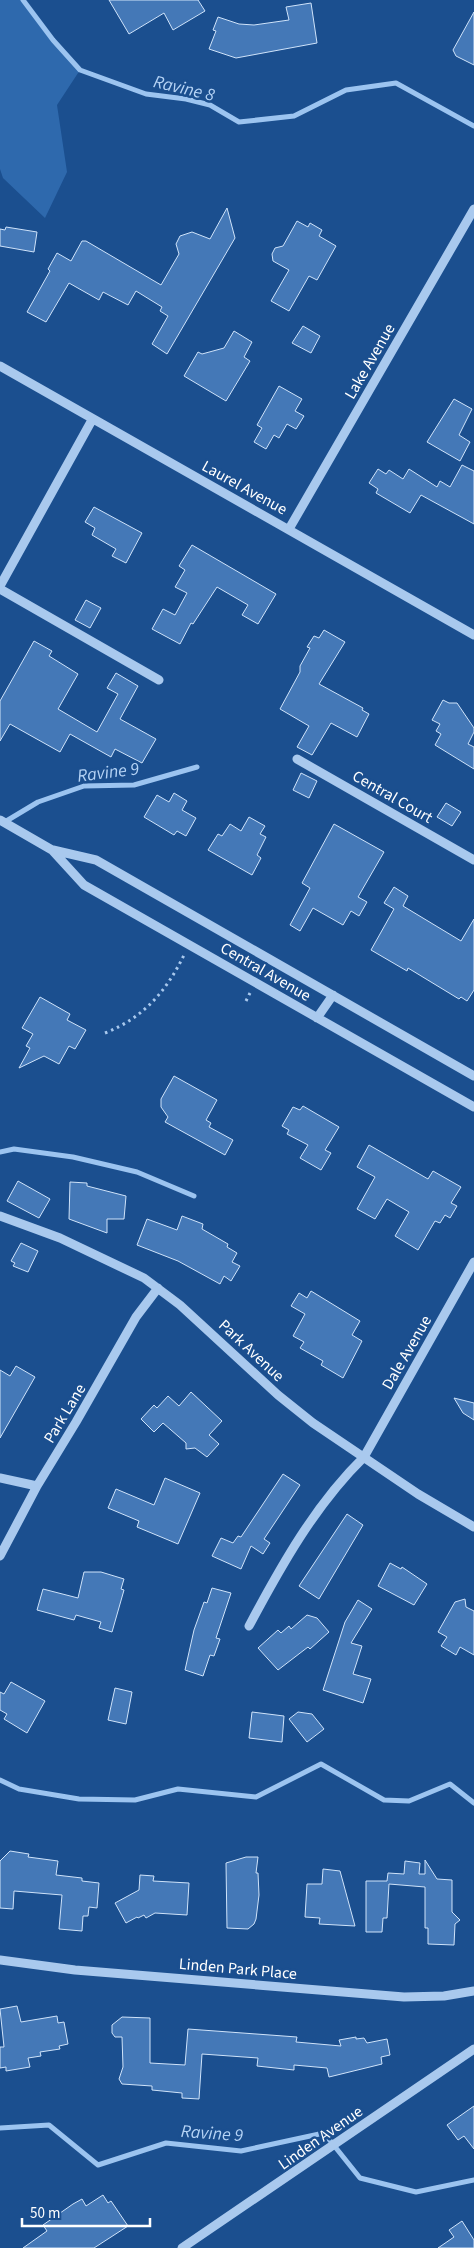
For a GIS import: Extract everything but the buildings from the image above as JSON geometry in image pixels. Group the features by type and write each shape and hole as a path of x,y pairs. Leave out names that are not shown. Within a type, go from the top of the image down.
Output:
{"street":[{"name":"Lake Avenue","path":"289,529 474,209"},
{"name":"Laurel Avenue","path":"0,366 92,420 289,529 474,635"},
{"path":"92,420 0,587 159,680"},
{"name":"Central Court","path":"297,759 474,860"},
{"name":"Central Avenue","path":"0,820 52,850 96,860 474,1076"},
{"name":"Central Avenue","path":"52,850 84,885 474,1107"},
{"path":"318,1018 333,995"},
{"name":"Park Avenue","path":"0,1216 60,1238 144,1278 180,1305 278,1395 313,1423 418,1494 474,1526"},
{"name":"Dale Avenue","path":"249,1626 281,1567 309,1523 347,1474 364,1457 474,1262"},
{"name":"Park Lane","path":"0,1556 37,1486 136,1317 158,1288"},
{"path":"0,1478 37,1486"},
{"name":"Linden Park Place","path":"0,1960 75,1970 404,1997 444,1996 474,1991"},
{"name":"Linden Avenue","path":"182,2248 474,2049"}],"path":[{"path":"105,1033 125,1025 161,996 174,977 189,945"}],"shaded area":[{"path":"0,0 23,0 53,40 80,70 57,105 67,172 45,218 3,178 0,169"}],"waterway":[{"name":"Ravine 8","path":"23,0 53,40 80,70 146,94 186,99 210,105 239,122 294,116 346,90 396,83 474,126"},
{"name":"Ravine 9","path":"3,823 38,802 84,786 134,785 197,767"},
{"name":"Ravine 9","path":"0,1152 14,1149 73,1157 137,1172 194,1196"},
{"name":"Ravine 9","path":"0,1780 19,1789 79,1799 135,1800 178,1789 256,1797 321,1764 384,1800 409,1801 450,1784 474,1803"},
{"name":"Ravine 9","path":"0,2128 49,2125 98,2165 166,2143 241,2151 324,2133 360,2178 416,2192 474,2180"}]}
